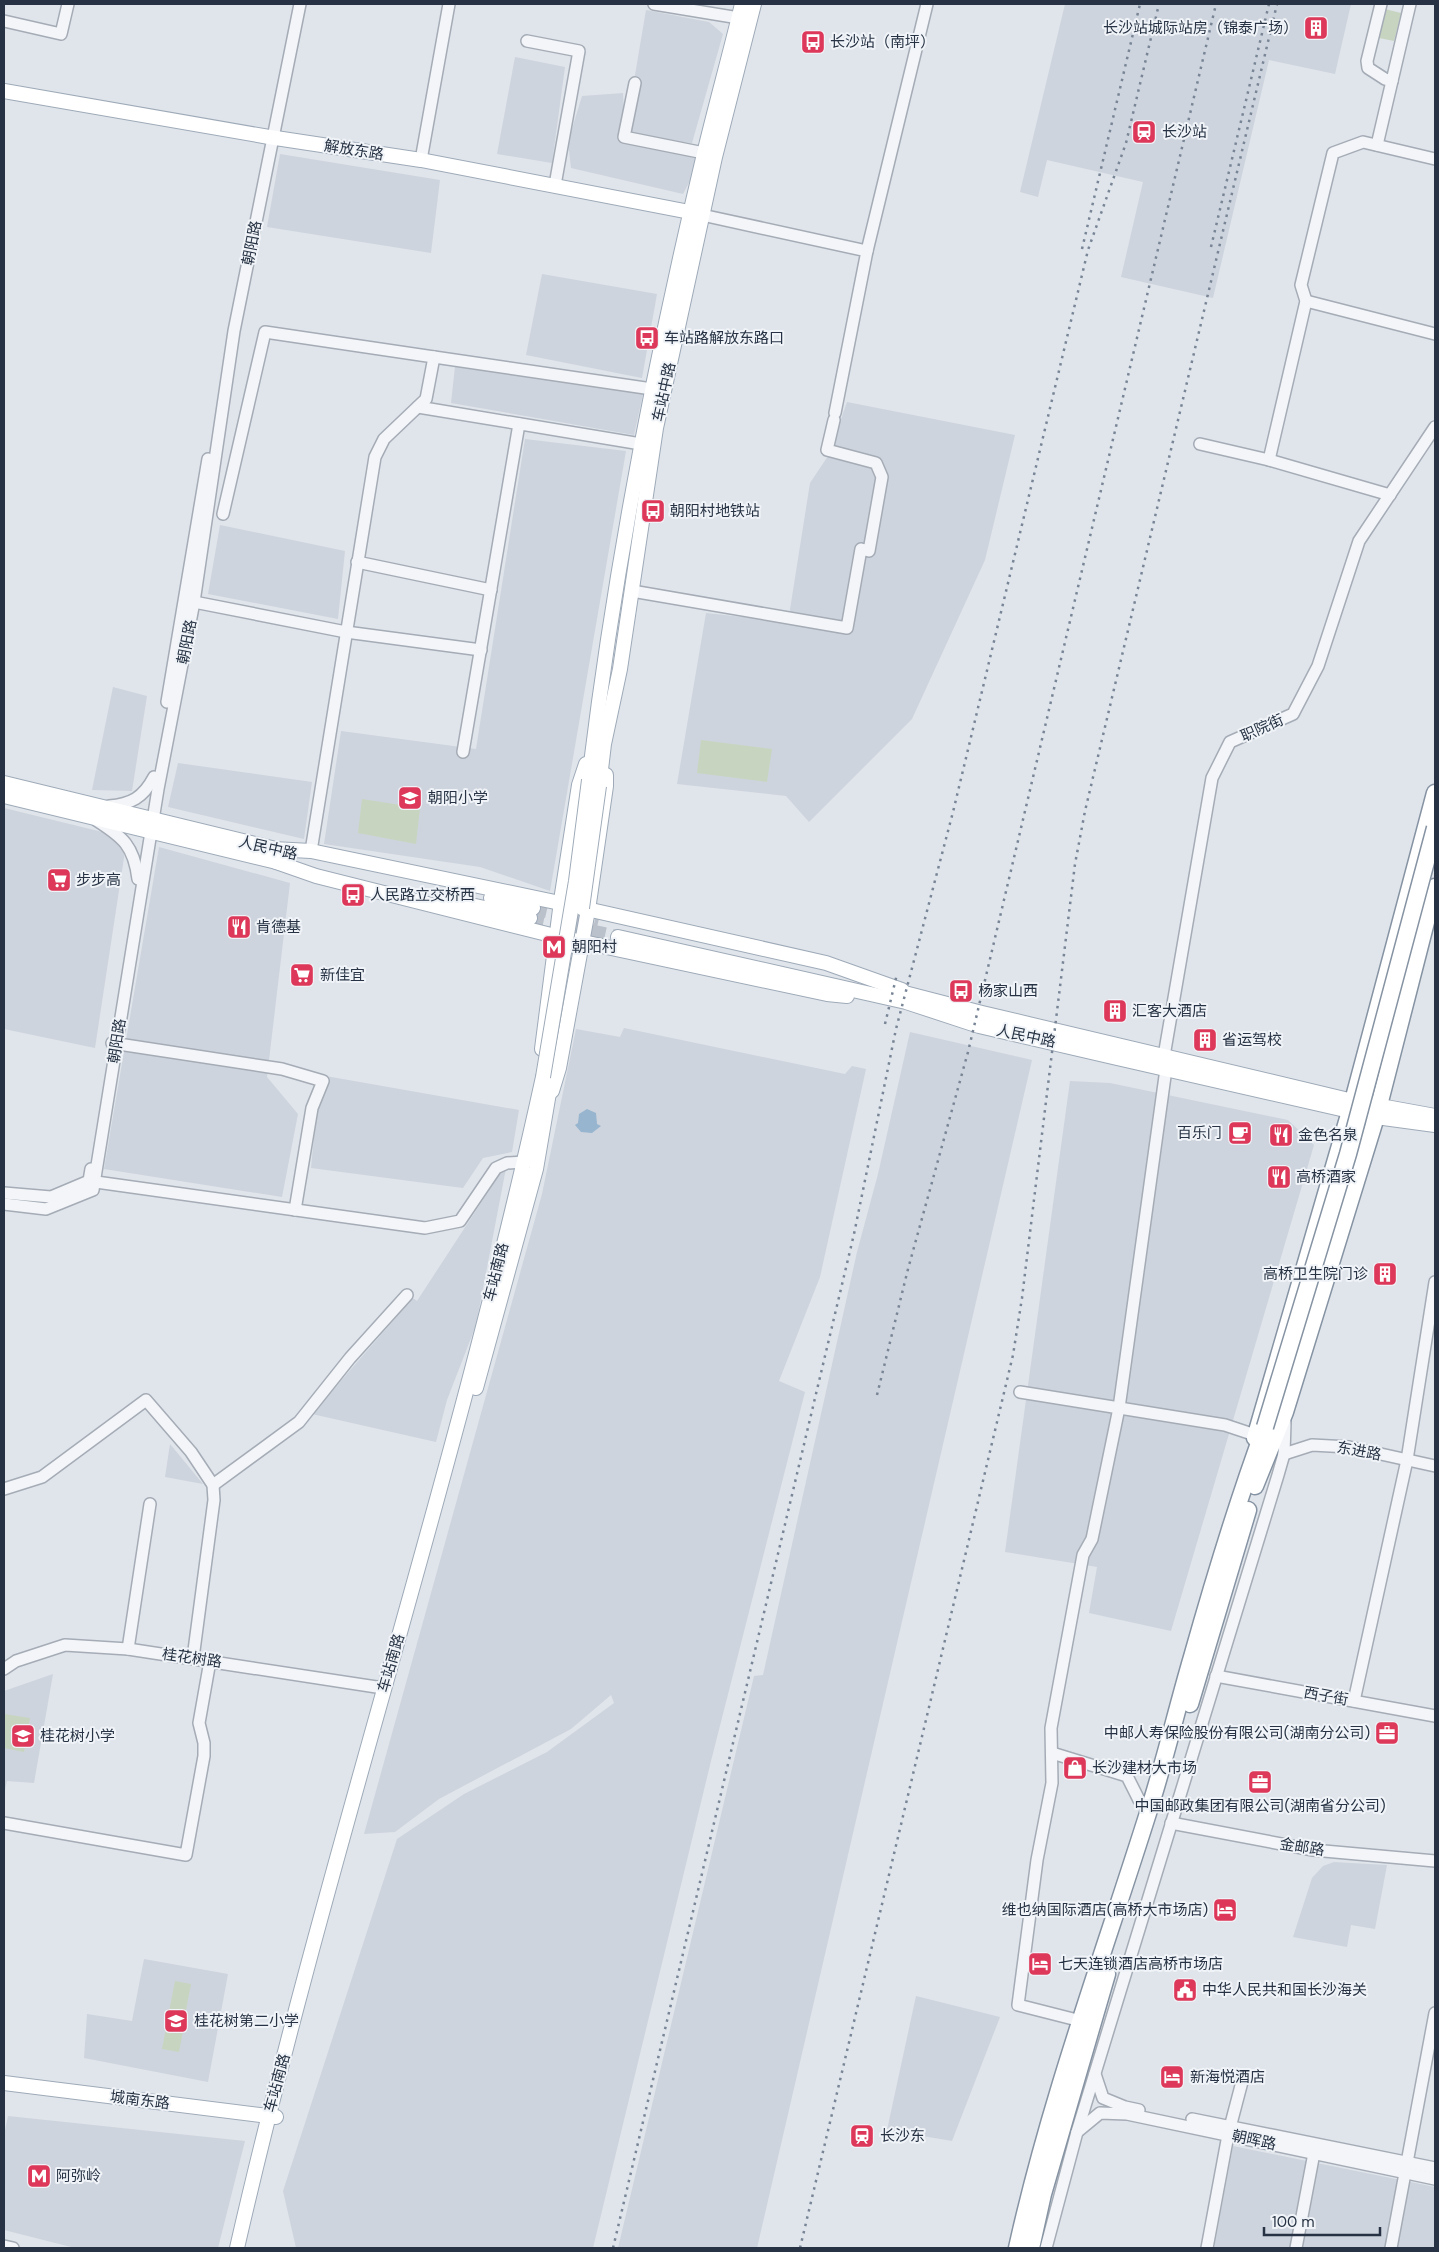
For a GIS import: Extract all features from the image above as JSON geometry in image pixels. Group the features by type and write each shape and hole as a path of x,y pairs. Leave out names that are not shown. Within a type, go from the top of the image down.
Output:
{"highway":[{"path":"1031,2248 1043,2194 1073,2089 1265,1430 1435,793"},
{"path":"1265,1430 1348,1154 1435,828"},
{"path":"1265,1430 1359,1146 1435,863"},
{"path":"1017,2248 1030,2190 1081,2021 1149,1810 1192,1656 1250,1484 1285,1412 1377,1111 1435,886"}],"main road":[{"name":"车站中路","path":"599,743 620,669 656,428 704,153 742,4"},
{"name":"车站中路","path":"547,1079 585,888 599,743 602,666 641,444 652,389 695,210 754,4"},
{"name":"解放东路","path":"4,81 272,133"},
{"name":"解放东路","path":"4,91 421,156 556,180 695,210"},
{"path":"542,1108 555,936 560,903 579,785 599,743"},
{"path":"542,1108 560,1068 588,910 606,786 599,743"},
{"name":"人民中路","path":"4,783 94,812"},
{"name":"人民中路","path":"4,796 94,812 532,913"},
{"path":"274,855 311,851 560,903 826,964 909,998"},
{"path":"274,855 316,876 555,936 827,994 909,998"},
{"name":"人民中路","path":"619,932 744,958 909,998 982,1013 1165,1063 1435,1125"},
{"name":"车站南路","path":"246,2248 271,2121 393,1691 448,1480 490,1343 536,1169 547,1079"},
{"name":"车站南路","path":"237,2248 384,1688 469,1381 524,1162 542,1108"},
{"name":"人民中路","path":"1377,1111 1435,1116"},
{"name":"城南东路","path":"4,2084 271,2121"},
{"name":"城南东路","path":"4,2093 271,2121"}],"street":[{"path":"4,21 62,34 68,4"},
{"name":"朝阳路","path":"272,133 295,4"},
{"name":"朝阳路","path":"114,1044 138,879 158,788 190,601 229,329 300,4"},
{"path":"421,156 449,4"},
{"path":"654,4 739,18"},
{"path":"632,590 847,628 861,549 869,551 882,477 876,463 827,450 867,251 927,4"},
{"path":"1381,4 1367,62 1368,68 1373,72 1385,79 1392,80"},
{"path":"1377,145 1410,4"},
{"path":"527,41 579,51 556,180"},
{"path":"634,83 624,138 704,153"},
{"path":"1269,460 1306,301 1301,285 1333,153 1363,142 1435,159"},
{"path":"695,210 867,251"},
{"path":"1306,301 1435,334"},
{"path":"223,514 265,332 652,389"},
{"path":"311,851 375,457 384,439 426,399 434,357"},
{"path":"418,407 641,444"},
{"path":"463,752 519,424"},
{"name":"职院街","path":"1081,2021 1018,2005 1037,1860 1052,1783 1051,1728 1083,1555 1092,1539 1120,1408 1165,1063 1212,778 1230,742 1293,714 1318,666 1359,542 1435,427"},
{"path":"1200,444 1269,460 1390,495"},
{"path":"357,562 491,590"},
{"path":"190,601 346,632 481,650"},
{"name":"朝阳路","path":"92,1182 149,825 154,777 190,601"},
{"path":"94,812 124,805 138,799 148,790 154,777"},
{"path":"94,812 128,844 133,854 138,879"},
{"path":"114,1044 282,1069 323,1081 312,1108 295,1210"},
{"path":"4,1193 51,1197 92,1182 425,1228 460,1221 496,1168 508,1163 524,1162"},
{"path":"4,1204 46,1209 93,1190 92,1182"},
{"path":"1354,1701 1407,1460 1435,1282"},
{"path":"213,1484 299,1422 350,1358 407,1295"},
{"path":"1020,1392 1265,1430"},
{"path":"4,1489 42,1477 146,1400 191,1452 213,1484 214,1500 193,1658"},
{"path":"1046,2248 1077,2132 1284,1454 1285,1412"},
{"name":"东进路","path":"1284,1454 1312,1445 1349,1447 1435,1466"},
{"path":"128,1649 150,1504"},
{"name":"桂花树路","path":"4,1669 16,1661 65,1645 128,1649 384,1688"},
{"path":"4,1822 186,1855 204,1756 204,1743 199,1722 210,1661"},
{"name":"西子街","path":"1216,1676 1435,1716"},
{"path":"1052,1752 1127,1776 1139,1800"},
{"name":"金邮路","path":"1171,1823 1313,1850 1435,1861"},
{"path":"1391,2248 1435,2013"},
{"name":"朝晖路","path":"1095,2074 1103,2098 1125,2107 1405,2168 1435,2179"},
{"path":"1207,2248 1229,2131 1243,2078"},
{"name":"朝晖路","path":"1077,2132 1100,2113 1127,2114 1229,2131 1314,2153 1405,2168 1435,2168"},
{"path":"1296,2248 1314,2153"},
{"path":"4,2246 13,2248"}],"shaded area":[{"name":"长沙站","path":"1065,4 1351,4 1335,74 1269,60 1213,298 1121,277 1143,182 1047,160 1038,197 1020,192"},
{"path":"646,10 709,22 723,34 692,143 628,138 701,160 683,194 571,168 568,142 582,96 623,93 625,134"},
{"path":"515,57 565,67 552,163 497,154"},
{"path":"280,154 440,180 431,253 267,227"},
{"path":"542,274 657,294 642,378 526,355"},
{"path":"456,357 645,385 634,435 451,403"},
{"path":"847,402 1015,435 985,560 912,719 809,822 786,796 677,784 706,613 788,622 810,483 828,456"},
{"path":"525,439 626,451 550,891 480,867 324,844 341,731 476,749"},
{"path":"220,525 345,551 338,619 208,594"},
{"path":"113,687 147,696 132,791 92,790"},
{"path":"178,763 312,782 304,839 168,807"},
{"path":"4,808 127,838 95,1048 4,1029"},
{"path":"159,847 290,883 267,1077 298,1114 282,1197 104,1169"},
{"path":"624,1028 845,1074 852,1066 866,1069 820,1277 779,1381 805,1392 711,1761 593,2248 296,2248 283,2191 397,1839 464,1794 547,1752 614,1703 611,1695 571,1729 439,1799 395,1832 364,1834 542,1194 576,1029 620,1037"},
{"path":"910,1032 1032,1060 757,2248 618,2248 754,1676 763,1675 857,1252 878,1174"},
{"path":"320,1075 519,1110 512,1152 483,1158 463,1188 311,1168"},
{"path":"1070,1081 1110,1083 1288,1120 1314,1145 1171,1631 1089,1613 1097,1567 1005,1552"},
{"path":"507,1163 476,1325 447,1400 436,1442 312,1414 413,1298 417,1301"},
{"path":"170,1444 203,1484 165,1477"},
{"name":"桂花树小学","path":"53,1674 34,1783 7,1781 4,1795 4,1691"},
{"path":"1334,1862 1387,1865 1375,1929 1351,1925 1347,1947 1293,1937 1312,1878 1323,1866"},
{"name":"桂花树第二小学","path":"144,1959 228,1974 208,2082 84,2058 87,2014 132,2021"},
{"path":"916,1996 1000,2017 952,2141 887,2130"},
{"path":"8,2116 245,2141 218,2248 75,2248 4,2230 4,2135"},
{"path":"1233,2146 1435,2187 1435,2248 1214,2248"}],"green space":[{"path":"1385,9 1401,13 1394,41 1379,38"},
{"path":"701,740 772,749 767,782 697,773"},
{"path":"362,799 420,808 416,844 358,833"},
{"path":"4,1714 30,1718 24,1752 4,1748"},
{"path":"175,1981 191,1984 185,2015 169,2012"},
{"path":"168,2018 185,2021 179,2052 162,2049"}],"water":[{"path":"587,1109 596,1113 597,1124 601,1126 592,1133 581,1132 575,1125 578,1123 579,1114"}],"tunnel":[{"path":"533,908 598,923"},
{"path":"530,918 618,937"}],"railway":[{"path":"1082,249 1140,4"},
{"path":"613,2248 854,1234 896,1029 953,812 1088,250 1126,143 1159,4"},
{"path":"877,1395 908,1269 968,1052 1216,4"},
{"path":"1211,247 1269,4"},
{"path":"800,2248 1013,1355 1022,1298 1075,864 1085,811 1277,4"},
{"path":"885,1024 897,974"}],"place":[{"name":"长沙站城际站房（锦泰广场）","path":"1316,28"},
{"name":"长沙站（南坪）","path":"813,42"},
{"name":"长沙站","path":"1144,132"},
{"name":"车站路解放东路口","path":"647,338"},
{"name":"朝阳村地铁站","path":"653,511"},
{"name":"朝阳小学","path":"410,798"},
{"name":"步步高","path":"59,880"},
{"name":"人民路立交桥西","path":"353,895"},
{"name":"肯德基","path":"239,927"},
{"name":"朝阳村","path":"554,947"},
{"name":"新佳宜","path":"302,975"},
{"name":"杨家山西","path":"961,991"},
{"name":"汇客大酒店","path":"1115,1011"},
{"name":"省运驾校","path":"1205,1040"},
{"name":"百乐门","path":"1240,1133"},
{"name":"金色名泉","path":"1281,1135"},
{"name":"高桥酒家","path":"1279,1177"},
{"name":"高桥卫生院门诊","path":"1385,1274"},
{"name":"中邮人寿保险股份有限公司(湖南分公司)","path":"1387,1733"},
{"name":"桂花树小学","path":"23,1736"},
{"name":"长沙建材大市场","path":"1075,1768"},
{"name":"中国邮政集团有限公司(湖南省分公司)","path":"1260,1782"},
{"name":"维也纳国际酒店(高桥大市场店)","path":"1225,1910"},
{"name":"七天连锁酒店高桥市场店","path":"1040,1964"},
{"name":"中华人民共和国长沙海关","path":"1185,1990"},
{"name":"桂花树第二小学","path":"176,2021"},
{"name":"新海悦酒店","path":"1172,2077"},
{"name":"长沙东","path":"862,2136"},
{"name":"阿弥岭","path":"39,2176"}]}
